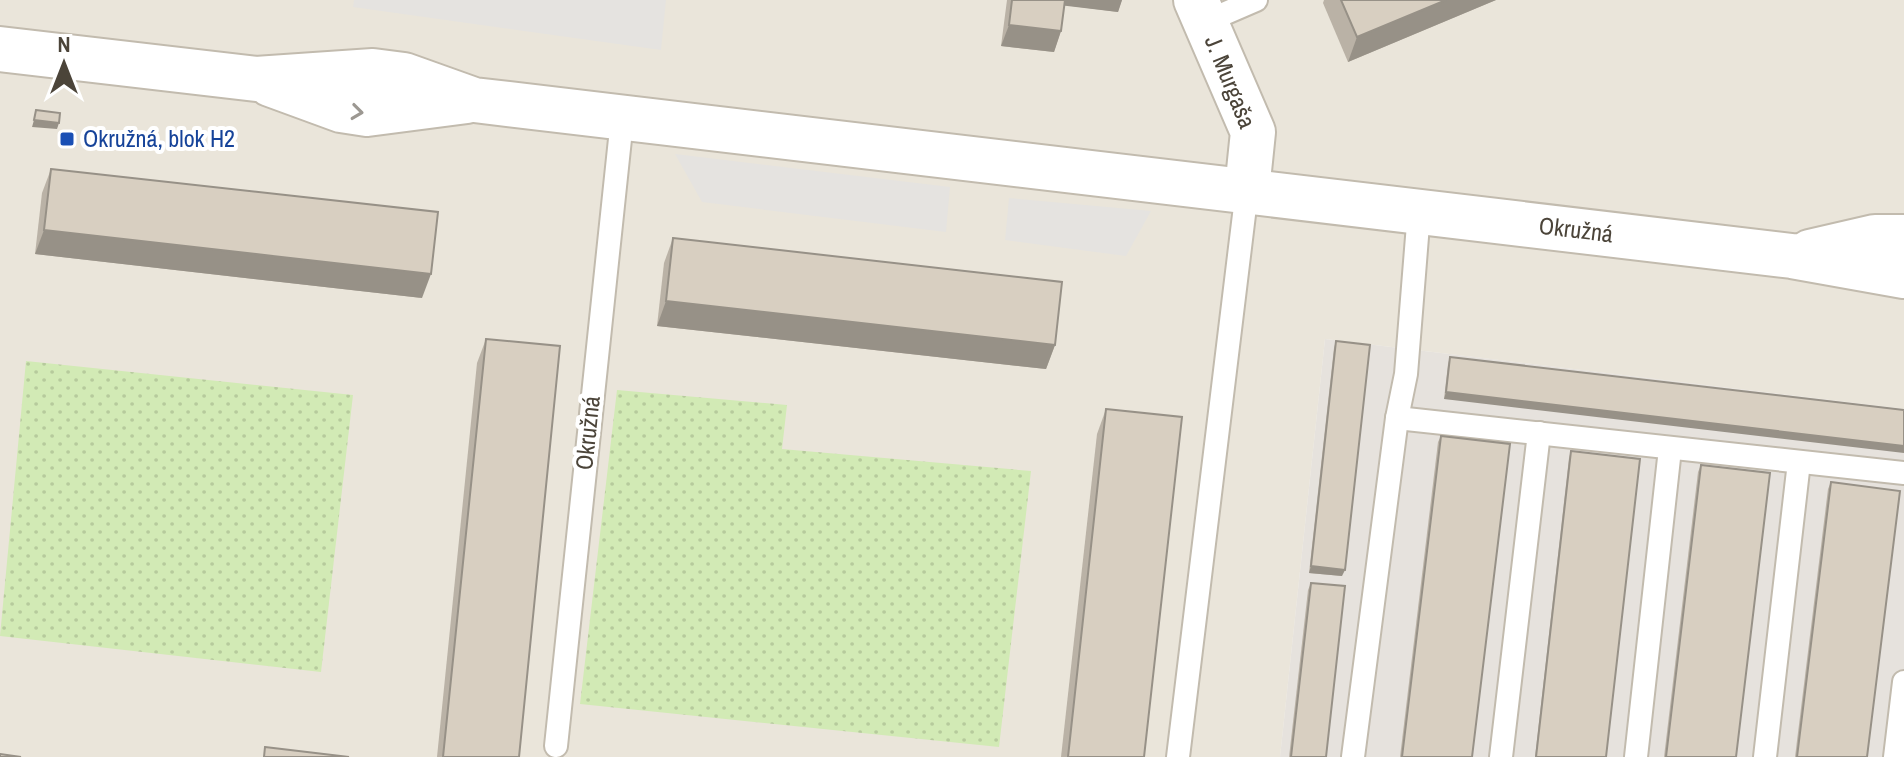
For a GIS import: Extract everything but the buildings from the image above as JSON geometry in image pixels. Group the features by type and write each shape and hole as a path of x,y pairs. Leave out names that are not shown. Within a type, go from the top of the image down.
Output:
{"street":[{"name":"J. Murgaša","path":"1200,11 1253,132 1247,190"},
{"name":"Okružná","path":"0,49 256,79 373,71 404,75 474,100 622,120 1247,190 1792,256 1904,276"},
{"path":"1792,256 1875,237 1904,237"},
{"path":"1792,256 1904,254"}],"lane":[{"name":"J. Murgaša","path":"1200,11 1256,0"},
{"name":"Okružná","path":"556,746 622,120"},
{"path":"1178,757 1247,190"},
{"path":"1353,757 1397,418 1406,374 1419,212"},
{"path":"1397,418 1904,473"},
{"path":"1501,757 1539,433"},
{"path":"1636,757 1670,449"},
{"path":"1765,757 1799,462"},
{"path":"1895,757 1904,682"}],"shaded area":[{"path":"0,0 1904,0 1904,409 1325,339 1280,757 0,757"},
{"path":"354,0 666,0 661,50 353,7"},
{"path":"675,154 950,187 946,232 702,202"},
{"path":"1009,198 1151,211 1126,256 1005,240"},
{"path":"1325,339 1904,409 1904,757 1280,757"}],"green space":[{"path":"26,361 353,395 321,672 0,636"},
{"path":"617,390 787,405 782,449 1031,471 999,747 580,704"}],"place":[{"name":"Okružná, blok H2","path":"67,139"}]}
